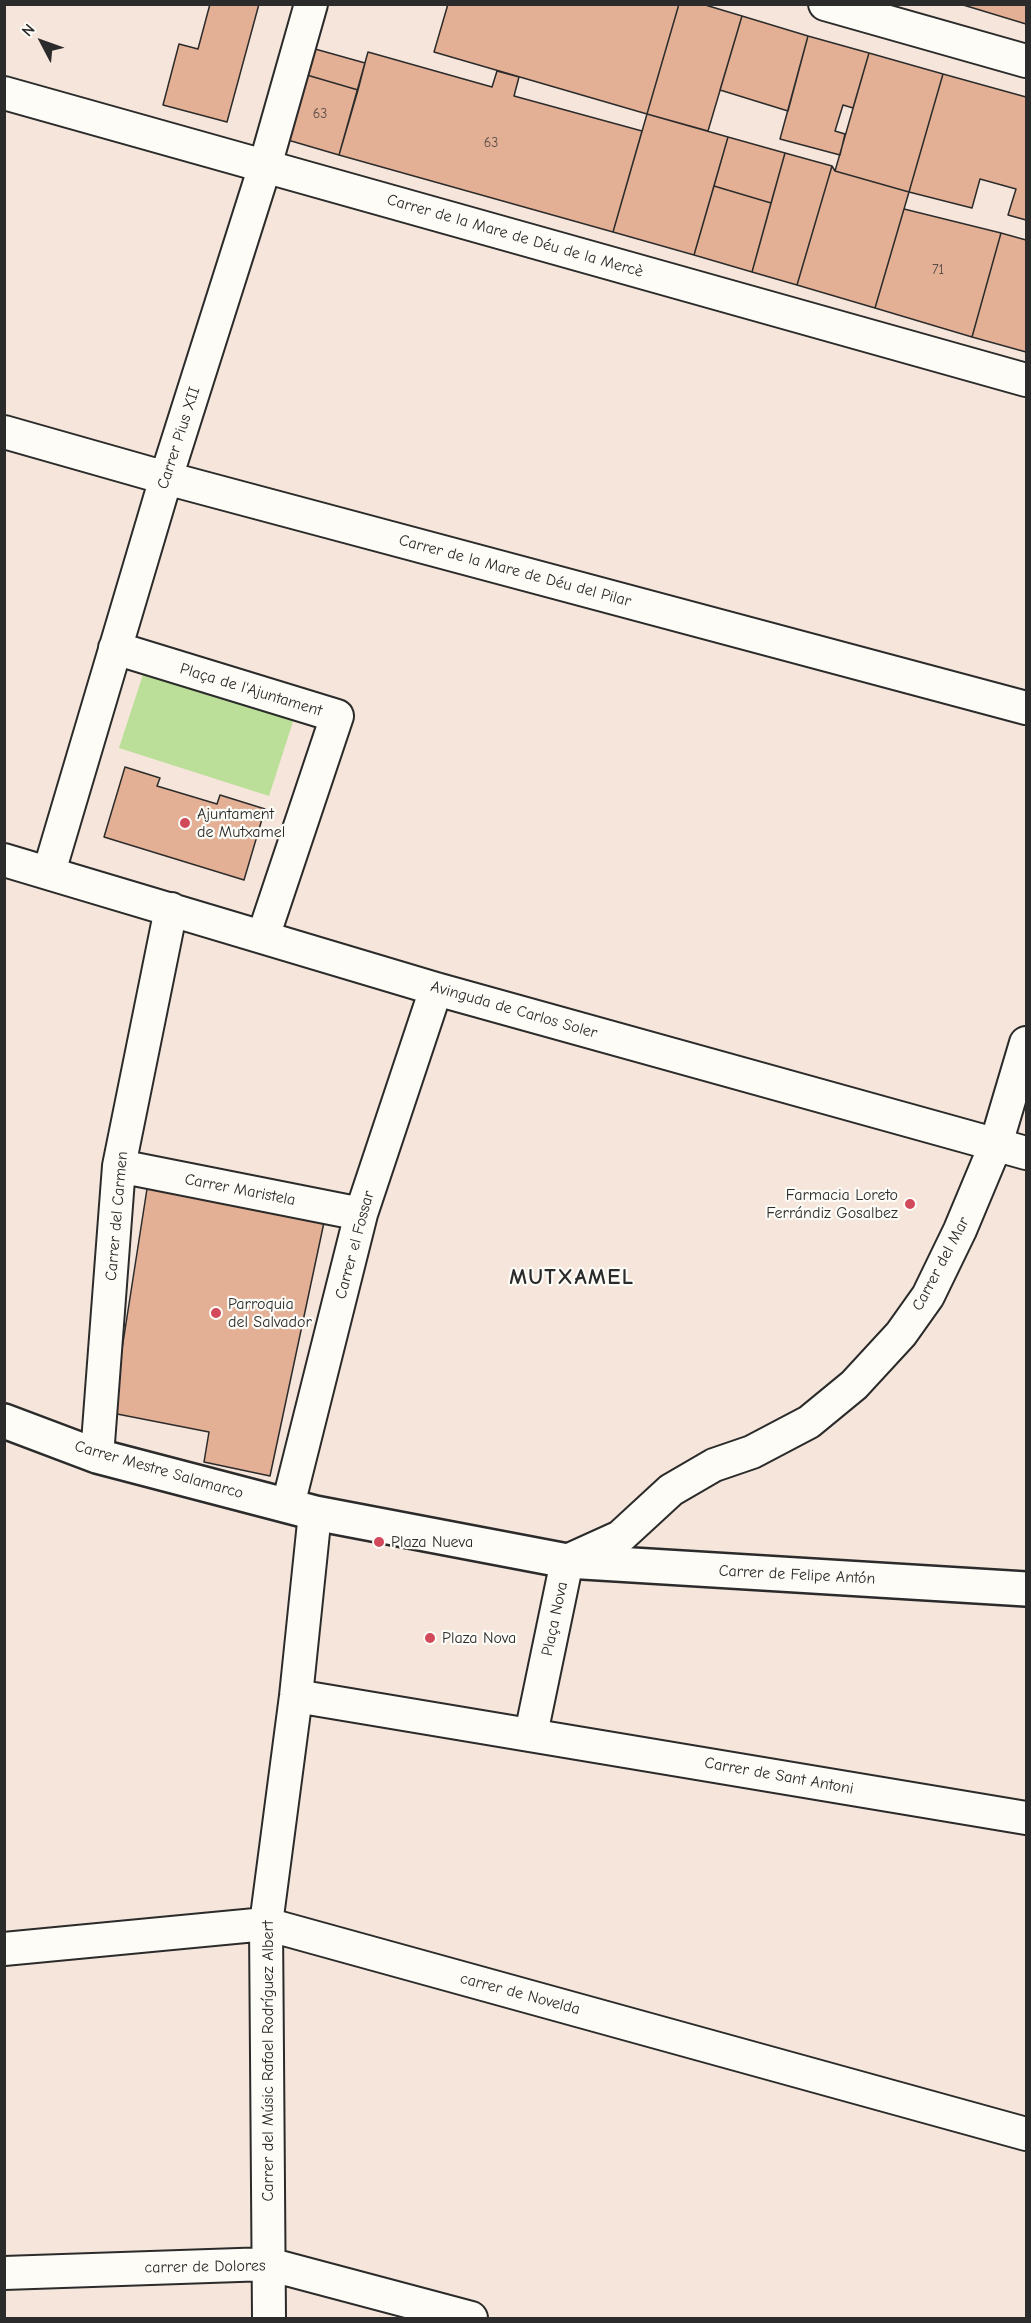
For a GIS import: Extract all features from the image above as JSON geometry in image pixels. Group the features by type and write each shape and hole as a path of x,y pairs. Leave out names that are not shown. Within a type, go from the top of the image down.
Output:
{"street":[{"name":"Carrer Pius XII","path":"49,872 166,478 265,166 311,4"},
{"path":"825,4 1026,61"},
{"name":"Carrer de la Mare de Déu de la Mercè","path":"4,93 1026,380"},
{"name":"Carrer de la Mare de Déu del Pilar","path":"4,432 166,478 1026,708"},
{"name":"Plaça de l'Ajuntament","path":"115,648 336,716 263,937"},
{"name":"Avinguda de Carlos Soler","path":"4,860 436,989 1026,1153"},
{"name":"Carrer del Carmen","path":"97,1456 119,1167 171,909"},
{"name":"Carrer el Fossar","path":"302,1509 361,1214 436,989"},
{"name":"Carrer del Mar","path":"567,1561 620,1537 671,1490 705,1470 752,1452 809,1422 854,1385 901,1334 928,1296 960,1230 996,1144 1026,1043"},
{"name":"Carrer Maristela","path":"119,1167 361,1214"},
{"name":"Carrer Mestre Salamarco","path":"4,1421 97,1456 302,1509"},
{"path":"302,1509 296,1696 531,1734"},
{"name":"Plaça Nova","path":"302,1509 567,1561 531,1734"},
{"name":"Carrer de Felipe Antón","path":"567,1561 1026,1589"},
{"name":"Carrer del Músic Rafael Rodríguez Albert","path":"269,2319 266,1924 296,1696"},
{"name":"Carrer de Sant Antoni","path":"531,1734 1026,1818"},
{"name":"carrer de Novelda","path":"4,1949 266,1924 1026,2134"},
{"name":"carrer de Dolores","path":"4,2273 268,2264 471,2319"}],"green space":[{"path":"150,653 300,700 269,796 119,748"}],"building":[{"path":"210,4 259,4 227,122 163,105 179,44 198,49"},
{"path":"448,4 679,4 647,114 434,52"},
{"path":"679,4 702,4 742,16 708,131 647,114"},
{"path":"960,4 1026,4 1026,24"},
{"path":"742,16 808,36 788,111 720,90"},
{"path":"808,36 869,53 853,108 843,105 835,131 845,134 840,155 780,139"},
{"path":"308,47 365,63 358,90 300,73"},
{"path":"368,52 492,87 497,71 519,77 514,96 642,131 613,232 339,155"},
{"path":"869,53 943,74 909,192 835,171"},
{"path":"300,73 358,90 339,155 281,138"},
{"path":"943,74 1026,97 1026,220 1008,215 1016,189 980,179 972,208 909,192"},
{"path":"647,114 728,137 694,255 613,232"},
{"path":"728,137 785,153 771,203 714,186"},
{"path":"785,153 832,166 797,285 752,272"},
{"path":"832,166 835,171 909,192 875,308 797,285"},
{"path":"714,186 771,203 752,272 694,255"},
{"path":"904,209 1001,233 972,337 875,308"},
{"path":"1001,233 1026,240 1026,352 972,337"},
{"name":"Ajuntament de Mutxamel","path":"125,767 160,778 157,786 217,804 220,795 265,809 244,880 104,837"},
{"name":"Parroquia del Salvador","path":"149,1176 326,1213 270,1476 204,1462 209,1432 112,1413"}],"place":[{"name":"Ajuntament de Mutxamel","path":"185,823"},
{"name":"Farmacia Loreto Ferrándiz Gosalbez","path":"910,1204"},
{"name":"Parroquia del Salvador","path":"216,1313"},
{"name":"Plaza Nueva","path":"379,1542"},
{"name":"Plaza Nova","path":"430,1638"}],"district":[{"name":"MUTXAMEL","path":"572,1278"}]}
